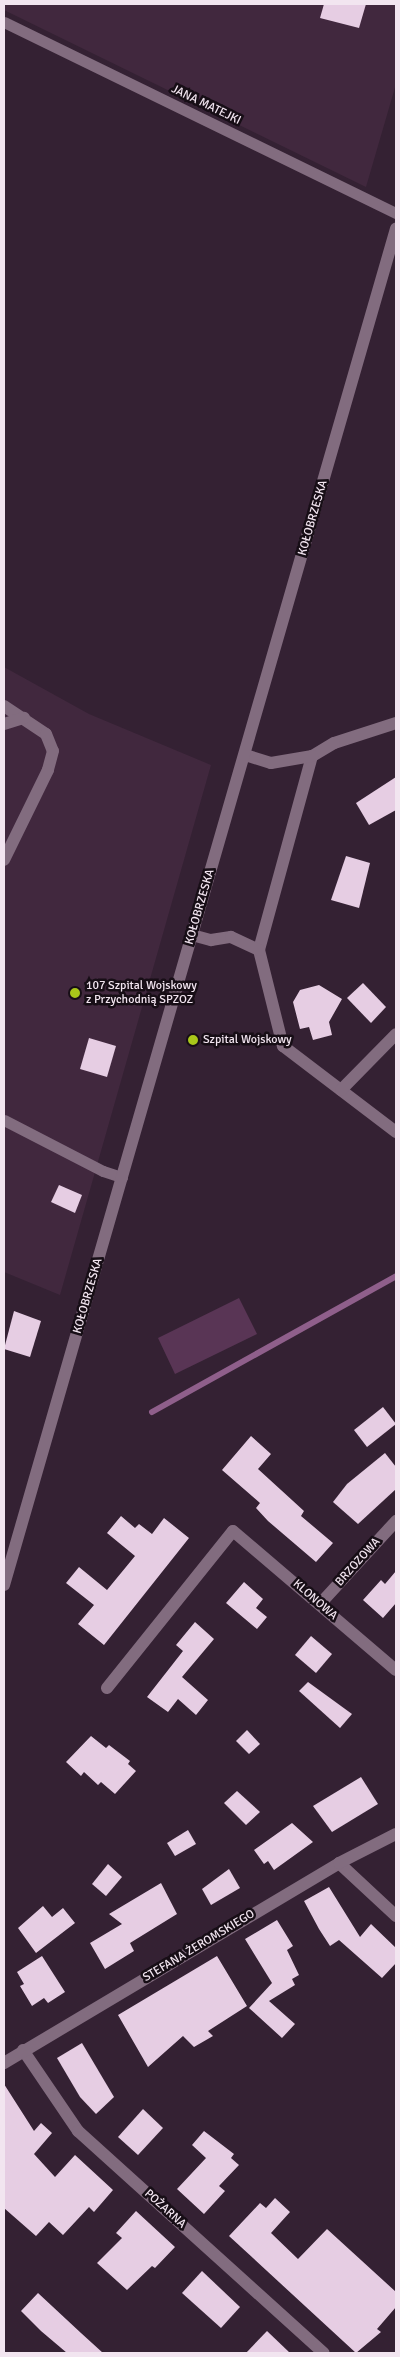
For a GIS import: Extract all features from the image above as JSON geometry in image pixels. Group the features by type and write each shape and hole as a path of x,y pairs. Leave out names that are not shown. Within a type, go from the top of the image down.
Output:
{"street":[{"name":"KOŁOBRZESKA","path":"4,1585 396,230"},
{"path":"4,706 46,734 53,751 48,770 4,857"},
{"path":"4,724 24,718"},
{"path":"245,755 271,763 312,756 334,743 396,723"},
{"path":"312,756 259,950 283,1046 396,1132"},
{"path":"192,935 211,940 231,937 259,950"},
{"path":"340,1090 396,1034"},
{"name":"BRZOZOWA","path":"320,1604 396,1521"},
{"name":"KLONOWA","path":"107,1688 233,1531 396,1670"},
{"name":"STEFANA ŻEROMSKIEGO","path":"4,2063 339,1863 396,1834"},
{"path":"339,1863 396,1916"},
{"name":"POŻARNA","path":"23,2050 78,2131 324,2353"}],"lane":[{"name":"JANA MATEJKI","path":"4,22 396,213"},
{"path":"4,1120 102,1172 122,1177"}],"shaded area":[{"path":"4,4 396,4 396,84 366,187 4,10"},
{"name":"107 Szpital Wojskowy z Przychodnią SPZOZ","path":"4,667 89,714 211,765 60,1295 4,1272"},
{"path":"239,1298 257,1334 175,1374 158,1338"}],"building":[{"path":"324,4 366,4 359,28 320,18"},
{"path":"396,777 396,810 369,825 356,803"},
{"path":"346,856 370,863 359,908 331,900"},
{"path":"363,983 386,1007 371,1023 347,998"},
{"path":"319,985 342,999 329,1022 332,1035 313,1040 309,1027 300,1029 293,1002 300,990"},
{"path":"89,1038 116,1046 107,1077 80,1069"},
{"path":"59,1185 82,1195 75,1213 51,1202"},
{"path":"14,1311 41,1321 30,1357 4,1349"},
{"path":"383,1407 396,1424 367,1447 354,1430"},
{"path":"251,1436 271,1454 258,1469 304,1511 301,1516 333,1543 316,1562 268,1521 256,1508 260,1503 222,1470"},
{"path":"385,1453 396,1467 396,1489 358,1524 333,1502 347,1484"},
{"path":"121,1516 135,1528 139,1524 152,1534 164,1518 189,1538 104,1645 78,1624 94,1605 66,1583 79,1567 107,1590 135,1556 107,1533"},
{"path":"396,1571 396,1603 383,1618 363,1600 381,1580 385,1584"},
{"path":"244,1582 263,1599 256,1608 267,1617 257,1629 226,1603"},
{"path":"195,1622 214,1639 182,1677 208,1700 196,1715 178,1699 168,1712 147,1697 183,1651 176,1645"},
{"path":"311,1636 332,1654 316,1673 295,1655"},
{"path":"308,1682 352,1714 340,1728 299,1691"},
{"path":"247,1730 260,1744 249,1754 236,1741"},
{"path":"91,1736 106,1748 109,1745 130,1761 128,1764 136,1771 115,1794 101,1782 98,1785 84,1772 81,1776 66,1762"},
{"path":"361,1777 378,1804 332,1832 313,1806"},
{"path":"237,1791 260,1812 246,1825 224,1803"},
{"path":"292,1823 313,1842 274,1870 268,1861 264,1864 254,1850"},
{"path":"188,1830 196,1844 175,1856 167,1843"},
{"path":"108,1864 122,1877 106,1896 92,1884"},
{"path":"229,1869 240,1888 211,1905 202,1889"},
{"path":"161,1883 177,1914 130,1943 134,1951 105,1969 90,1943 122,1924 109,1914"},
{"path":"329,1887 360,1937 371,1924 396,1948 396,1963 382,1978 339,1940 330,1946 319,1929 304,1901"},
{"path":"43,1906 52,1917 63,1908 75,1923 36,1953 18,1928"},
{"path":"277,1920 293,1946 287,1950 299,1975 292,1979 295,1985 269,2001 295,2024 282,2038 249,2008 272,1983 245,1939"},
{"path":"42,1956 65,1992 48,2003 44,1998 32,2006 20,1986 24,1984 17,1972"},
{"path":"217,1956 247,2006 208,2031 213,2036 194,2047 183,2036 148,2067 118,2015"},
{"path":"82,2043 114,2097 96,2114 80,2097 57,2058"},
{"path":"4,2084 34,2131 41,2123 52,2133 34,2154 55,2177 75,2155 113,2190 94,2212 89,2207 63,2235 49,2222 36,2236 4,2208"},
{"path":"143,2109 163,2128 138,2155 118,2137"},
{"path":"204,2131 234,2154 231,2158 239,2165 219,2186 225,2191 204,2214 177,2189 206,2158 192,2145"},
{"path":"275,2198 290,2212 271,2233 298,2259 327,2229 396,2292 396,2307 377,2329 381,2332 356,2353 229,2236 260,2203 266,2208"},
{"path":"136,2211 175,2247 155,2268 152,2266 127,2290 97,2263 122,2238 116,2233"},
{"path":"202,2271 240,2307 221,2328 182,2293"},
{"path":"38,2293 103,2353 67,2353 41,2331 21,2311"},
{"path":"267,2331 290,2353 246,2353"}],"waterway":[{"path":"152,1412 396,1276"}],"place":[{"name":"107 Szpital Wojskowy z Przychodnią SPZOZ","path":"75,993"},
{"name":"Szpital Wojskowy","path":"193,1040"}]}
